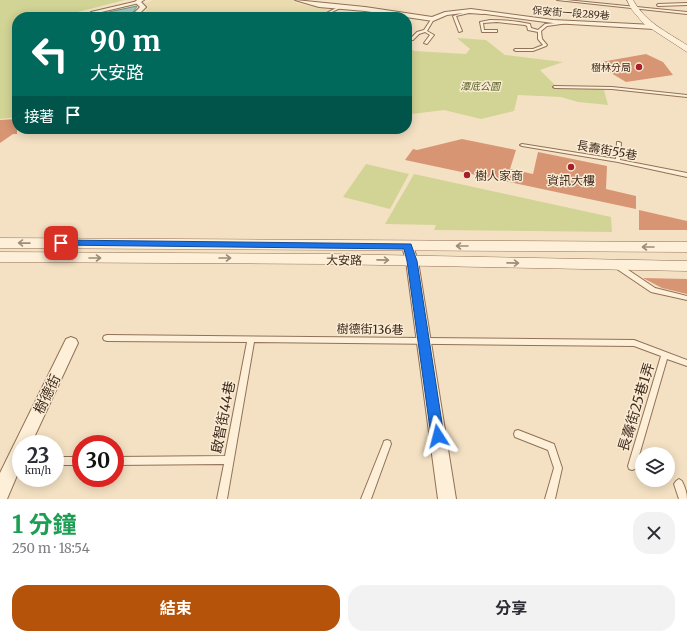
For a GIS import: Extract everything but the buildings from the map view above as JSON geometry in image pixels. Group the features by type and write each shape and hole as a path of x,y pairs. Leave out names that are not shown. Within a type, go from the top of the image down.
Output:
{"street":[{"name":"保安街一段289巷","path":"298,0 306,3 385,12"},
{"path":"138,12 143,7 140,1"},
{"path":"631,3 641,17 687,49"},
{"name":"保安街一段289巷","path":"412,16 433,19 453,12 485,12 566,23 654,27"},
{"name":"大安路","path":"0,243 410,254 616,265 687,266"},
{"name":"大安路","path":"0,257 410,254 687,247"},
{"path":"410,254 447,499"},
{"name":"樹德街","path":"28,435 71,343"},
{"name":"樹德街","path":"0,494 12,469"}],"lane":[{"path":"558,0 631,3 655,9 687,13"},
{"path":"655,9 659,0"},
{"path":"94,12 140,1"},
{"path":"658,5 687,4"},
{"path":"330,12 341,7"},
{"path":"460,31 454,16 469,12 485,12"},
{"path":"412,39 418,33 425,31 433,19"},
{"path":"496,31 483,31 481,23 517,22 529,25 529,29 539,31"},
{"path":"539,31 546,25 566,23"},
{"path":"425,31 432,35 426,43"},
{"path":"516,50 533,50 545,45 540,39 539,31"},
{"path":"555,87 612,88 687,96"},
{"path":"618,161 619,143"},
{"name":"長壽街55巷","path":"522,145 618,161 687,175"},
{"path":"616,265 653,290 687,298"},
{"name":"樹德街136巷","path":"107,338 634,343 687,363"},
{"name":"啟智街44巷","path":"222,499 251,339"},
{"name":"長壽街25巷1弄","path":"632,466 665,354"},
{"path":"518,434 551,447 558,468 550,499"},
{"path":"366,499 387,444"},
{"path":"124,461 228,460"},
{"path":"679,484 684,499"}],"shaded area":[{"path":"153,0 293,0 296,3 329,9 325,12 147,12 144,4"}],"green space":[{"path":"0,0 125,0 78,12 12,12 12,118 0,119"},
{"name":"潭底公園","path":"457,38 486,40 505,55 563,62 540,70 555,85 604,90 608,105 578,102 561,97 518,95 514,111 481,119 444,110 412,114 412,50 466,54 470,49"},
{"path":"366,164 409,174 390,209 343,197"},
{"path":"414,174 611,217 612,232 434,230 436,225 385,224"}],"water":[{"path":"137,6 133,12 109,12"}],"place":[{"name":"樹林分局","path":"639,67"},
{"name":"資訊大樓","path":"571,167"},
{"name":"樹人家商","path":"467,175"}],"route":[{"path":"61,243 408,246 412,261 438,436"}]}
